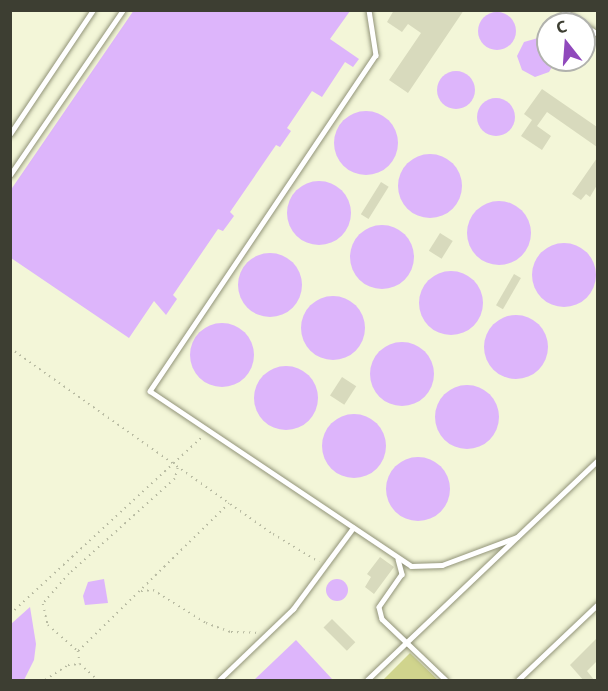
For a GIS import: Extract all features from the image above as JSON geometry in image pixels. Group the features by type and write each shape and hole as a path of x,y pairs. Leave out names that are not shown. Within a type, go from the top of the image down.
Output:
{"lane":[{"path":"10,134 93,10"},
{"path":"10,176 123,10"},
{"path":"369,10 376,55 150,392 398,558 426,568 517,537"},
{"path":"367,681 597,460"},
{"path":"219,681 293,609 353,528"},
{"path":"398,558 402,574 379,607 382,619 446,681"},
{"path":"518,681 597,604"}],"path":[{"path":"10,348 178,468 325,566"},
{"path":"10,614 208,431"},
{"path":"98,681 80,664 78,651 48,625 43,603 69,574 175,479 178,468"},
{"path":"78,651 229,503"},
{"path":"140,591 153,590 182,611 231,632 271,631"},
{"path":"45,681 68,665 80,664"}],"green space":[{"path":"410,653 438,680 383,680"}],"shaded area":[{"path":"134,10 350,11 330,39 359,59 353,67 345,62 322,97 312,91 287,128 291,131 280,147 276,145 230,212 234,216 223,231 218,229 173,295 177,299 166,315 154,301 129,338 11,258 10,191"},
{"path":"497,12 511,17 516,31 511,45 497,50 483,45 478,31 483,17"},
{"path":"536,39 536,72 549,72 535,77 522,70 517,56 524,42"},
{"path":"456,71 470,76 475,90 470,104 456,109 442,104 437,90 442,76"},
{"path":"496,98 510,103 515,117 510,131 496,136 482,131 477,117 482,103"},
{"path":"366,111 384,117 392,125 398,143 392,161 384,169 366,175 348,169 340,161 334,143 340,125 348,117"},
{"path":"430,154 448,160 456,168 462,186 456,204 448,212 430,218 412,212 404,204 398,186 404,168 412,160"},
{"path":"319,181 337,187 345,195 351,213 345,231 337,239 319,245 301,239 293,231 287,213 293,195 301,187"},
{"path":"499,201 517,207 525,215 531,233 525,251 517,259 499,265 481,259 473,251 467,233 473,215 481,207"},
{"path":"382,225 400,231 408,239 414,257 408,275 400,283 382,289 364,283 356,275 350,257 356,239 364,231"},
{"path":"564,243 582,249 590,257 596,275 590,293 582,301 564,307 546,301 538,293 532,275 538,257 546,249"},
{"path":"270,253 288,259 296,267 302,285 296,303 288,311 270,317 252,311 244,303 238,285 244,267 252,259"},
{"path":"451,271 469,277 477,285 483,303 477,321 469,329 451,335 433,329 425,321 419,303 425,285 433,277"},
{"path":"333,296 351,302 359,310 365,328 359,346 351,354 333,360 315,354 307,346 301,328 307,310 315,302"},
{"path":"516,315 534,321 542,329 548,347 542,365 534,373 516,379 498,373 490,365 484,347 490,329 498,321"},
{"path":"222,323 240,329 248,337 254,355 248,373 240,381 222,387 204,381 196,373 190,355 196,337 204,329"},
{"path":"402,342 420,348 428,356 434,374 428,392 420,400 402,406 384,400 376,392 370,374 376,356 384,348"},
{"path":"286,366 304,372 312,380 318,398 312,416 304,424 286,430 268,424 260,416 254,398 260,380 268,372"},
{"path":"467,385 485,391 493,399 499,417 493,435 485,443 467,449 449,443 441,435 435,417 441,399 449,391"},
{"path":"354,414 372,420 380,428 386,446 380,464 372,472 354,478 336,472 328,464 322,446 328,428 336,420"},
{"path":"418,457 436,463 444,471 450,489 444,507 436,515 418,521 400,515 392,507 386,489 392,471 400,463"},
{"path":"104,579 108,603 85,605 83,596 88,582"},
{"path":"337,579 345,582 348,590 345,598 337,601 329,598 326,590 329,582"},
{"path":"30,607 36,644 34,660 24,680 11,680 11,624"},
{"path":"296,640 332,679 254,680"}],"building":[{"path":"394,10 464,10 408,93 389,80 421,33 408,24 402,32 387,22"},
{"path":"542,89 597,127 597,147 547,112 537,126 551,136 542,150 521,136 532,120 524,114"},
{"path":"597,158 597,185 590,197 586,194 581,200 572,194"},
{"path":"381,182 389,187 368,219 361,214"},
{"path":"440,233 453,241 442,259 429,251"},
{"path":"514,274 521,278 503,309 496,305"},
{"path":"342,377 356,386 344,405 330,395"},
{"path":"380,557 394,567 374,594 365,587 371,577 367,574"},
{"path":"332,619 355,642 347,651 324,627"},
{"path":"597,638 597,661 587,671 595,681 584,681 570,665"}]}
